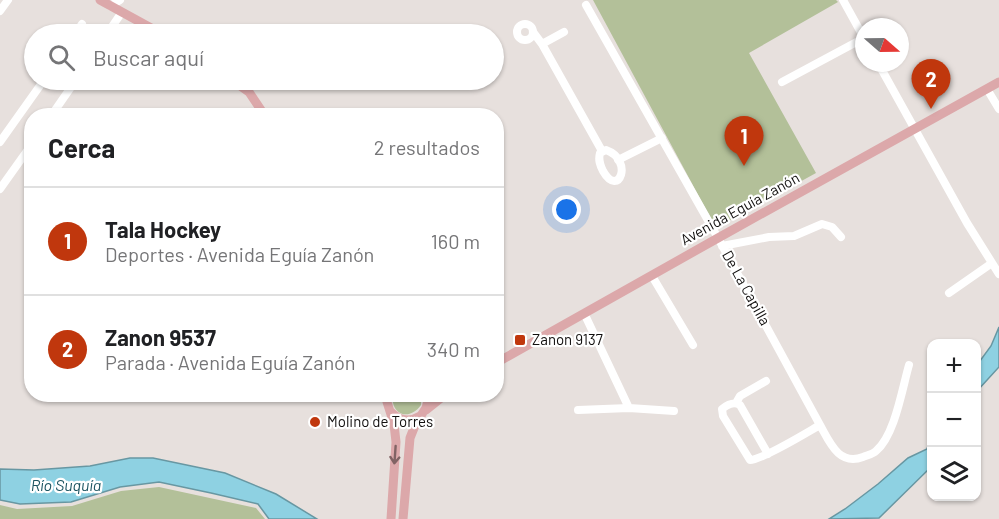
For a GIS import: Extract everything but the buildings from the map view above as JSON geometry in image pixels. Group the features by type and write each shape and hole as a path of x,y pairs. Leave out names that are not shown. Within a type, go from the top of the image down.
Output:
{"main road":[{"path":"100,0 144,24"},
{"name":"Avenida Eguía Zanón","path":"504,358 652,276 720,242 915,128 999,82"},
{"path":"246,90 261,108"},
{"path":"252,90 263,108"},
{"path":"388,402 396,442 391,519"},
{"path":"389,402 397,417 406,420 416,419 436,402"},
{"path":"403,519 410,438 427,402"}],"street":[{"path":"0,11 8,0"},
{"path":"110,6 120,0"},
{"path":"843,0 855,22"},
{"name":"De La Capilla","path":"586,4 820,425 839,454 847,459 857,459 874,453 883,443 892,426 909,364"},
{"path":"113,24 122,12"},
{"path":"542,44 564,32"},
{"path":"533,33 542,44 602,151"},
{"path":"782,82 855,43"},
{"path":"883,72 967,223 999,274"},
{"path":"987,89 999,109"},
{"path":"24,108 37,90"},
{"path":"57,108 69,90"},
{"path":"0,142 24,108"},
{"path":"618,160 662,138"},
{"path":"602,151 610,151 618,160 622,175 617,181 606,175 599,162 602,151"},
{"path":"0,189 24,155"},
{"path":"720,242 794,236 822,224 832,227 841,237"},
{"path":"949,292 992,263"},
{"path":"652,276 693,345"},
{"path":"584,313 629,408"},
{"path":"736,403 740,396 766,381"},
{"path":"768,454 740,405 736,403 727,405 722,410 723,416 750,460 768,454 820,425"},
{"path":"578,410 629,408 674,411"}],"green space":[{"path":"593,0 836,0 838,2 749,53 816,173 716,228"},
{"path":"393,402 421,402 416,410 406,414 401,414 394,407"},
{"path":"159,487 256,508 265,519 0,519 0,505 17,509 72,506 121,491"}],"water":[{"path":"999,327 999,367 981,387 981,360 991,346"},
{"path":"927,449 927,471 879,518 829,519 878,484 908,458"},
{"name":"Río Suquía","path":"130,458 153,458 225,473 276,494 317,519 269,519 258,504 159,482 120,487 71,502 20,504 0,500 0,469 34,470 90,466"}],"place":[{"name":"Zanon 9537","path":"931,109"},
{"name":"Tala Hockey","path":"744,166"},
{"name":"Zanon 9137","path":"520,340"},
{"name":"Molino de Torres","path":"315,422"}]}
